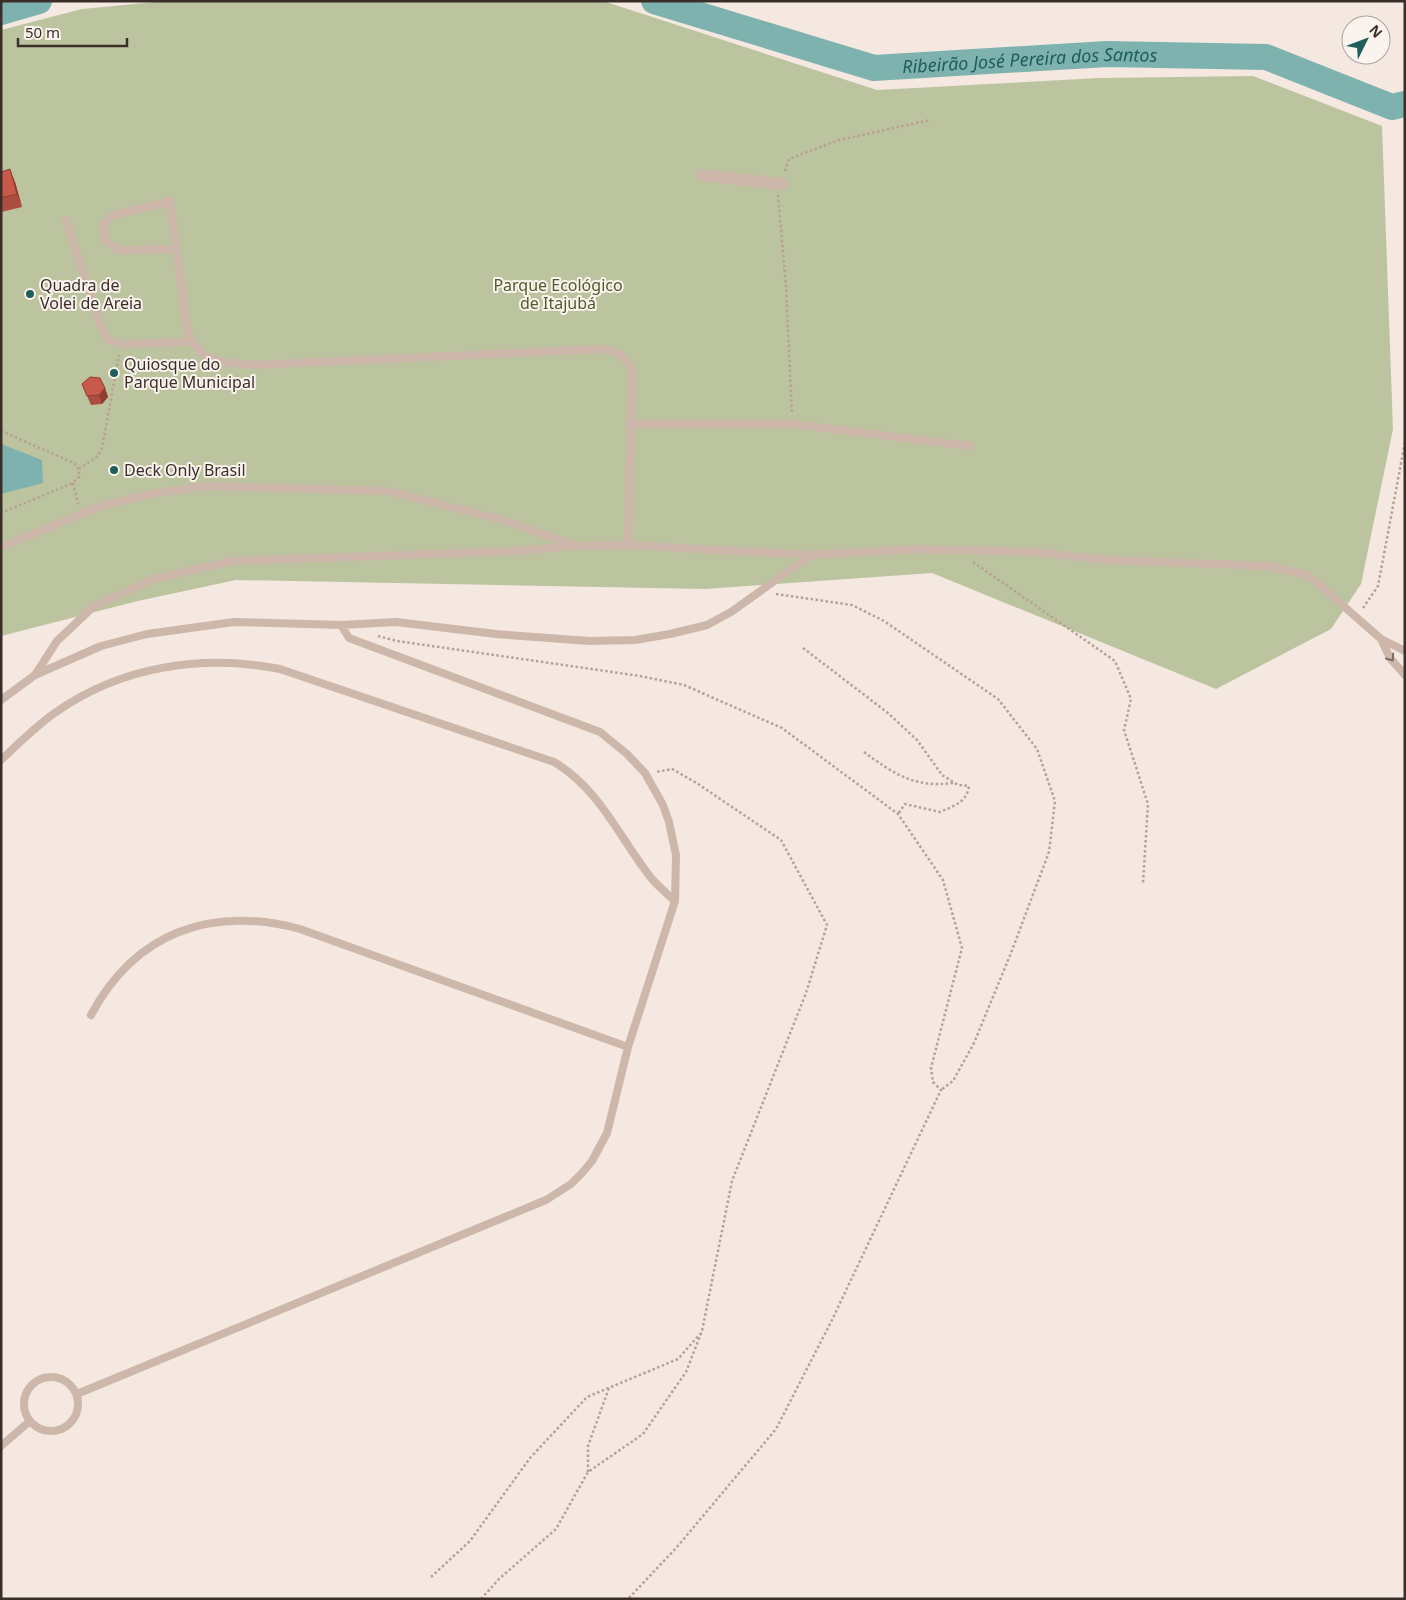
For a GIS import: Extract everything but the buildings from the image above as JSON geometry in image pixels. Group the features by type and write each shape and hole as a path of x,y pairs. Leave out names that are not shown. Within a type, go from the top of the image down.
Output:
{"street":[{"path":"702,175 782,184"}],"lane":[{"path":"176,249 119,250 106,240 103,225 110,216 170,201 187,328 192,342 212,360 253,366 591,350 615,351 626,357 632,370 628,545"},
{"path":"66,220 100,324 108,340 121,344 192,342"},
{"path":"630,424 793,424 970,446"},
{"path":"1,547 102,506 150,494 205,486 388,491 506,521 577,546"},
{"path":"35,674 57,641 93,607 153,579 233,561 519,551 577,546 628,545 811,555 916,549 1036,552 1105,560 1267,566 1306,575 1381,639 1405,651"},
{"path":"1,700 35,674 101,646 147,634 234,622 340,625 396,622 496,634 580,641 635,640 707,625 731,612 811,555"},
{"path":"77,1394 546,1200 582,1173 607,1133 628,1047 675,901 677,870 674,839 663,805 645,774 626,754 600,732 349,638 340,625"},
{"path":"1381,639 1390,658 1405,675"},
{"path":"1,760 57,712 78,698 124,677 167,666 212,662 257,665 280,669 554,762 576,777 593,794 653,880 675,901"},
{"path":"91,1015 132,958 153,945 175,934 208,924 254,920 300,929 628,1047"},
{"path":"53,1376 60,1378 67,1382 77,1394 79,1410 76,1417 65,1428 58,1431 43,1430 30,1421 26,1415 24,1399 31,1385 38,1380 53,1376"},
{"path":"1,1446 30,1421"}],"path":[{"path":"793,424 788,380 786,288 777,199 789,159 839,140 930,120"},
{"path":"1,513 73,483 79,477 80,469 98,456 102,448 121,344"},
{"path":"1,431 74,463 80,469"},
{"path":"1356,618 1378,586 1405,442"},
{"path":"73,483 81,515"},
{"path":"953,550 996,576 1115,661 1131,699 1124,730 1148,804 1143,883"},
{"path":"628,1599 677,1547 776,1429 832,1320 940,1090 953,1081 974,1043 1049,852 1055,801 1037,749 998,699 884,621 852,604 800,599 762,591"},
{"path":"369,633 397,641 630,675 684,685 782,728 898,814 943,880 962,948 931,1068 933,1082 940,1090"},
{"path":"803,648 888,714 917,740 942,775 958,785 969,786 968,793 964,799 940,812 905,804 898,814"},
{"path":"864,752 894,775 918,783 937,785 954,782"},
{"path":"481,1599 499,1579 556,1530 588,1472 642,1434 686,1372 702,1331 732,1181 806,993 827,925 781,840 698,784 672,770 645,774"},
{"path":"431,1577 470,1541 530,1458 587,1396 678,1360 702,1331"},
{"path":"588,1472 588,1446 610,1388"}],"green space":[{"name":"Parque Ecológico de Itajubá","path":"166,1 603,1 877,90 1099,78 1253,76 1382,126 1393,429 1361,584 1331,629 1216,689 932,573 705,589 236,580 138,601 1,636 1,30 82,9"}],"water":[{"path":"1,444 42,460 43,483 1,494"}],"waterway":[{"name":"Ribeirão José Pereira dos Santos","path":"1,12 39,1"},
{"name":"Ribeirão José Pereira dos Santos","path":"654,1 874,68 1107,54 1266,57 1392,107 1405,104"}],"place":[{"name":"Quadra de Volei de Areia","path":"30,294"},
{"name":"Quiosque do Parque Municipal","path":"114,373"},
{"name":"Deck Only Brasil","path":"114,470"}]}
